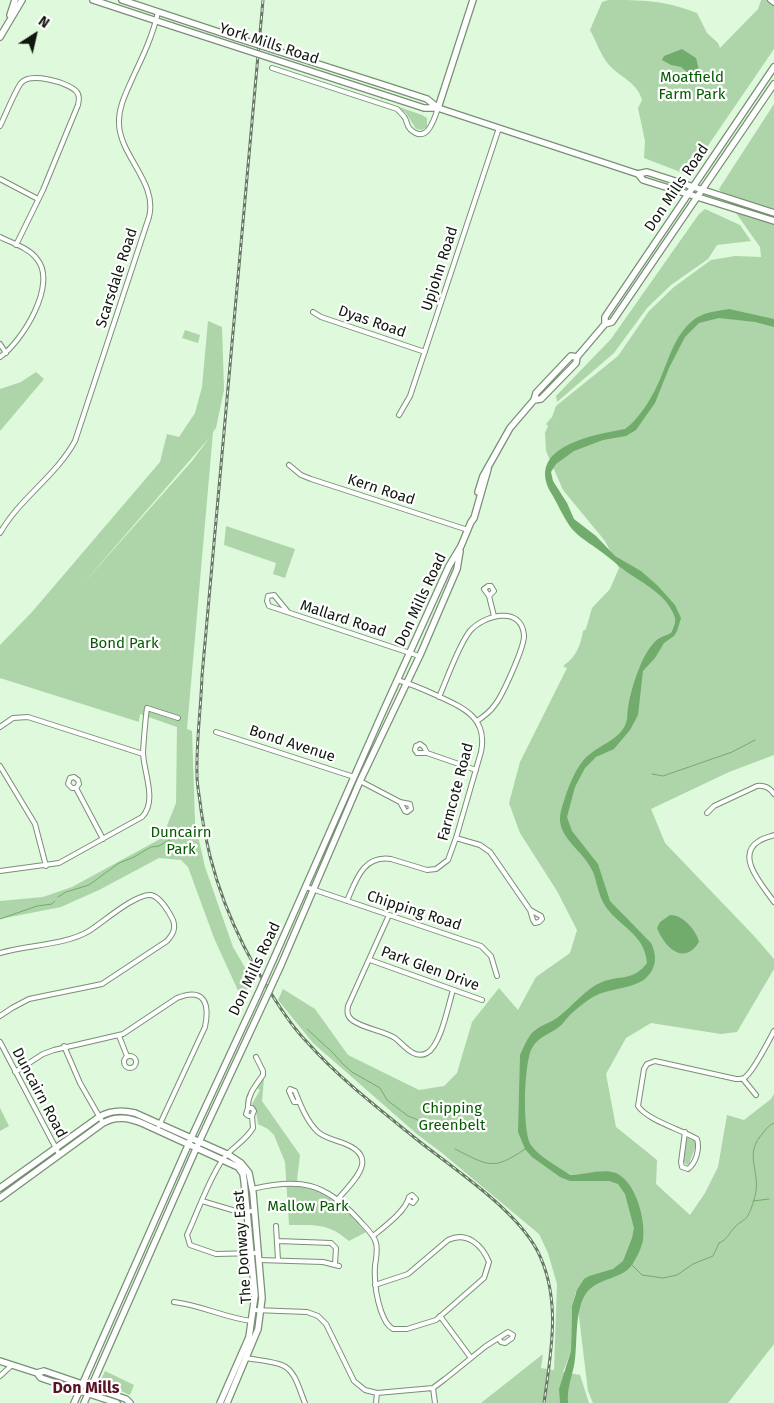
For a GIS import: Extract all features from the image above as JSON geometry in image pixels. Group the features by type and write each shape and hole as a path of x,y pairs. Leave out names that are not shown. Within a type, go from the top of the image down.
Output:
{"main road":[{"path":"8,21 15,0"},
{"path":"0,37 22,0"},
{"name":"York Mills Road","path":"93,0 424,108 438,108 638,174 647,172 774,213"},
{"name":"York Mills Road","path":"122,0 427,99 438,108"},
{"path":"438,108 473,0"},
{"name":"Don Mills Road","path":"74,1403 381,716 449,566 461,546 468,530 470,517 483,476 510,428 534,400 541,399 576,363 577,357 604,324 605,317 774,67"},
{"name":"Don Mills Road","path":"604,324 612,322 774,84"},
{"name":"York Mills Road","path":"638,174 643,180 774,221"},
{"path":"646,256 653,262"},
{"path":"619,296 626,302"},
{"name":"Don Mills Road","path":"84,1403 199,1142 281,966 360,781 458,570 461,546"},
{"path":"381,716 389,720"},
{"path":"368,746 375,750"},
{"path":"0,1188 99,1116 124,1110 135,1113 158,1127"},
{"path":"0,1198 109,1119 129,1118 158,1127"},
{"name":"The Donway East","path":"158,1127 229,1155 241,1163 249,1173 259,1257 261,1310 258,1329 220,1403"},
{"name":"The Donway East","path":"158,1127 188,1145 238,1167 243,1174 252,1254 255,1295 254,1310 244,1357 226,1403"},
{"path":"0,1361 36,1373 41,1378 116,1403"},
{"path":"36,1373 44,1371 126,1399 130,1403"}],"street":[{"path":"770,0 774,3"},
{"name":"Scarsdale Road","path":"1,530 17,509 65,457 75,441 149,217 151,207 149,196 123,139 118,122 122,105 158,12"},
{"name":"York Mills Road","path":"272,68 397,109 404,117 410,129 418,134 424,134 430,129 438,108"},
{"path":"0,126 21,83 30,78 41,78 58,83 75,90 77,93 78,105 16,245"},
{"name":"Upjohn Road","path":"399,415 410,396 499,128"},
{"path":"0,179 38,199"},
{"path":"0,237 37,258 42,270 43,284 42,291 25,332 0,357"},
{"name":"Dyas Road","path":"312,312 321,317 424,352"},
{"path":"0,344 6,353"},
{"name":"Kern Road","path":"289,466 301,475 311,479 468,530"},
{"name":"Mallard Road","path":"288,612 274,595 268,596 267,602 269,606 419,656"},
{"path":"489,596 494,616"},
{"path":"398,680 466,710 477,721 497,703 524,642 523,632 518,622 504,615 494,616 471,629 465,638 439,697"},
{"path":"0,871 59,863 142,817 148,809 149,796 143,754 146,708 178,718"},
{"path":"0,728 14,718 28,717 143,754"},
{"name":"Farmcote Road","path":"347,901 360,872 370,862 384,858 422,869 436,869 448,860 476,770 482,740 477,721"},
{"name":"Bond Avenue","path":"216,732 354,777 400,802"},
{"path":"427,753 476,770"},
{"path":"0,766 35,824 46,866"},
{"path":"708,813 714,806 757,786 769,788 774,794"},
{"path":"76,788 103,838"},
{"path":"774,836 758,841 749,855 749,865 774,902"},
{"path":"456,838 480,845 490,852 530,910"},
{"name":"Chipping Road","path":"306,887 481,946 491,956 497,976"},
{"path":"0,953 84,934 140,896 152,896 160,901 174,924 173,934 167,940 108,981 88,988 29,1000 0,1016"},
{"path":"389,915 348,1006 348,1015 356,1022 394,1038 416,1055 428,1053 436,1044 453,990"},
{"name":"Park Glen Drive","path":"370,960 482,1000"},
{"path":"16,1072 43,1054 64,1046 119,1036 186,994 202,998 207,1005 208,1012 205,1027 158,1127"},
{"path":"685,1132 680,1162 682,1166 688,1169 694,1164 699,1144 698,1139 685,1132 646,1115 638,1106 644,1069 647,1064 655,1061 742,1079 746,1077 755,1064 774,1031"},
{"path":"119,1036 127,1056"},
{"name":"Duncairn Road","path":"0,1042 55,1148 60,1154"},
{"path":"64,1046 80,1083 103,1123"},
{"path":"256,1057 263,1071 247,1101 248,1108 254,1110 252,1116 254,1124 251,1133 222,1160 187,1235 187,1240 190,1245 216,1254 252,1254 278,1260 328,1262 337,1265 336,1248 331,1243 278,1241"},
{"path":"742,1079 756,1096"},
{"path":"299,1102 313,1127 318,1132 354,1148 361,1156 362,1166 360,1172 338,1199"},
{"path":"245,1190 284,1185 308,1185 322,1189 338,1199 373,1236 377,1249 375,1285 376,1297 385,1321 393,1329 412,1328 430,1323 481,1281 487,1273 490,1262 472,1240 463,1236 452,1238 408,1274 375,1285"},
{"path":"373,1236 390,1222 408,1200"},
{"path":"202,1201 238,1212 254,1211"},
{"path":"276,1226 278,1260"},
{"path":"174,1302 186,1303 221,1315 252,1322"},
{"path":"254,1310 307,1312 318,1316 326,1324 354,1381 365,1390 377,1392 433,1388 499,1338"},
{"path":"440,1316 471,1358"},
{"path":"244,1357 280,1364 287,1368 293,1375 305,1403"},
{"path":"0,1376 12,1365"},
{"path":"433,1388 435,1403"},
{"path":"376,1403 377,1392"}],"green space":[{"name":"Moatfield Farm Park","path":"608,0 632,0 674,5 697,13 707,33 718,43 720,48 758,9 761,0 774,0 774,49 688,175 644,158 645,141 638,108 642,100 640,94 633,84 606,61 590,30 602,2"},
{"path":"382,101 422,115 427,118 427,127 422,130 416,129 406,113"},
{"name":"Chipping Greenbelt","path":"774,104 774,755 729,772 651,809 665,843 755,937 774,959 774,969 737,1032 721,1034 651,1023 626,1038 606,1074 616,1127 657,1160 656,1184 690,1215 705,1193 718,1167 727,1115 744,1120 771,1099 774,1094 774,1344 728,1403 593,1403 588,1391 576,1292 572,1306 571,1351 563,1372 580,1375 589,1403 481,1403 543,1354 541,1368 554,1370 557,1284 548,1253 539,1234 418,1135 313,1043 278,1000 283,989 315,1009 348,1055 419,1090 444,1086 457,1073 472,1022 499,988 518,1010 536,977 570,953 577,930 557,891 520,833 509,803 520,762 567,668 564,665 572,659 581,641 583,631 586,629 592,608 610,589 619,568 605,541 563,490 546,451 545,433 548,426 546,424 552,417 556,406 618,356 649,311 674,287 711,260 735,256 761,257 760,247 719,189"},
{"path":"705,209 740,225 751,241 717,245 708,259 671,285 647,308 614,353 557,402 556,396 611,339 699,214"},
{"name":"Bond Park","path":"208,321 222,327 224,390 216,428 213,432 187,729 192,731 195,822 205,867 233,947 254,983 240,995 214,938 188,867 181,860 159,858 99,890 61,907 0,919 0,901 43,897 72,887 162,838 176,803 177,727 140,714 139,722 0,678 0,645 32,612 160,462 167,434 179,437 195,413 202,387","holes":["210,437 192,461 81,586"]},
{"path":"185,330 200,335 198,343 182,338"},
{"path":"36,372 44,379 0,431 0,389 21,382"},
{"path":"226,526 295,549 285,578 273,574 276,563 224,545"},
{"name":"Mallow Park","path":"263,1079 262,1101 300,1155 297,1180 301,1187 330,1198 366,1232 349,1241 335,1231 321,1226 289,1225 285,1162 274,1135 268,1129 258,1124 256,1112 252,1104 260,1090 257,1088"},
{"path":"0,1108 9,1126 0,1131"},
{"path":"688,1137 696,1140 696,1145 687,1165 684,1162 686,1140"},
{"path":"105,1371 134,1385 130,1395 104,1384 101,1380"}],"shaded area":[{"path":"682,49 696,58 699,70 696,80 681,67 671,65 662,60 664,56"},
{"path":"729,309 774,319 774,327 755,322 719,318 699,323 685,337 669,368 655,403 636,430 626,436 603,440 574,451 556,464 551,472 553,481 567,503 574,519 596,536 615,556 641,571 658,586 675,605 681,618 674,636 664,643 655,658 643,671 638,715 630,730 614,749 596,757 585,768 575,787 567,817 572,831 598,864 610,901 651,943 655,957 654,966 650,974 641,982 599,994 581,1006 560,1026 535,1044 529,1056 527,1067 525,1112 528,1137 531,1145 544,1157 570,1175 605,1171 616,1173 623,1178 629,1184 638,1202 644,1232 639,1253 632,1265 621,1274 595,1285 585,1295 579,1311 575,1358 568,1403 560,1403 559,1389 571,1351 572,1306 577,1290 584,1279 613,1269 623,1261 634,1228 625,1194 618,1184 609,1181 570,1181 560,1177 532,1157 525,1149 518,1132 520,1055 534,1031 557,1018 590,989 602,982 637,973 647,963 645,953 636,937 604,904 589,864 566,836 560,820 566,796 580,765 595,750 615,737 623,729 627,721 632,691 642,661 658,639 671,633 675,620 670,607 658,593 620,567 572,529 546,480 546,466 553,455 579,440 625,429 630,425 652,396 674,345 683,330 700,316"},
{"path":"670,915 675,915 684,920 698,938 699,942 687,953 681,953 670,948 660,935 657,928 660,922"}],"waterway":[{"path":"652,774 663,776 732,752 755,740"},
{"path":"58,897 66,892 89,885 119,863 151,847 159,846 169,840 172,842"},
{"path":"175,844 189,851"},
{"path":"0,919 37,906 52,904 55,901"},
{"path":"307,1029 352,1072 380,1088 387,1100 408,1116 423,1124"},
{"path":"632,1265 642,1275 663,1278 677,1275 693,1264 713,1256 719,1243 746,1218 750,1211 756,1191 754,1148 765,1130 774,1123"},
{"path":"455,1149 491,1164 505,1161 525,1149"},
{"path":"753,1201 769,1199"}],"railway":[{"path":"263,0 202,676 197,775 205,834 217,881 234,926 256,969 296,1030 331,1067 357,1090 497,1202 513,1218 537,1250 545,1268 552,1306 551,1345 544,1403"}],"district":[{"name":"Don Mills","path":"86,1389"}],"park label":[{"name":"Duncairn Park","path":"181,842"}]}
